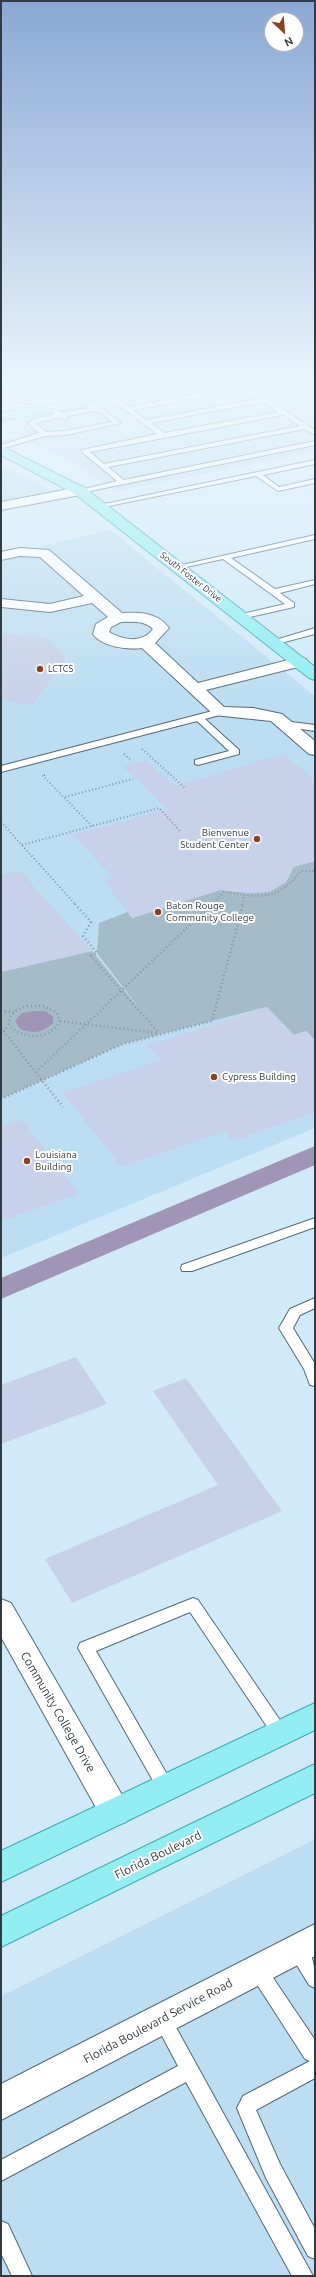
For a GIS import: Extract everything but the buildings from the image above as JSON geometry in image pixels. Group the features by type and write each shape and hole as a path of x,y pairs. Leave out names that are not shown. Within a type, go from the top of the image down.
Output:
{"main road":[{"name":"South Foster Drive","path":"84,493 315,674"},
{"path":"1,1867 315,1716"},
{"name":"Florida Boulevard","path":"1,1932 315,1778"}],"street":[{"path":"1,506 64,493"},
{"path":"1,556 20,552 44,554 118,618"},
{"path":"1,603 50,608 95,598"},
{"path":"138,617 154,621 161,628 157,636 147,644 130,644 111,641 101,634 104,624 118,618 138,617"},
{"path":"147,644 197,688 220,712 253,713 276,717 315,750"},
{"path":"197,688 300,662"},
{"name":"Community College Drive","path":"1,1612 115,1812"},
{"name":"Florida Boulevard Service Road","path":"1,2103 305,1944"}],"lane":[{"path":"99,506 162,493"},
{"path":"177,567 315,537"},
{"path":"226,557 292,605 241,616"},
{"path":"273,592 315,582"},
{"path":"273,642 315,631"},
{"path":"1,769 220,712"},
{"path":"198,762 236,752 199,718"},
{"path":"283,724 315,728"},
{"path":"187,1268 315,1222"},
{"path":"315,1303 295,1312 286,1328 311,1369 315,1381"},
{"path":"166,1788 86,1648 193,1604 280,1732"},
{"path":"305,1944 315,1979"},
{"path":"257,1969 312,2052 315,2052"},
{"path":"162,2019 303,2276"},
{"path":"315,2068 250,2103 246,2108 273,2171 315,2249"},
{"path":"1,2171 190,2070"},
{"path":"1,2231 22,2276"}],"path":[{"path":"137,751 143,749 185,788"},
{"path":"117,756 130,752"},
{"path":"124,754 132,762"},
{"path":"50,774 42,776 92,826"},
{"path":"64,798 133,779"},
{"path":"22,845 159,808 180,831"},
{"path":"1,822 92,922 83,936 97,953 91,956 159,1033"},
{"path":"36,1072 224,892 260,897 276,894 290,886 300,871 315,871"},
{"path":"1,1099 123,1044 159,1033 212,1021 245,895"},
{"path":"10,1026 10,1017 14,1012 27,1006 43,1006 56,1012 60,1021"},
{"path":"1,1011 14,1012"},
{"path":"60,1021 159,1033"},
{"path":"10,1026 20,1034 38,1036 53,1031 60,1021"},
{"path":"3,1031 10,1026"},
{"path":"1,1028 63,1107"}],"shaded area":[{"path":"1,493 60,494 1,506"},
{"name":"Baton Rouge Community College","path":"110,530 315,696 315,1128 1,1258 1,556"},
{"path":"315,861 315,1040 306,1031 294,1035 266,1007 123,1044 1,1099 1,972 92,951 145,1016 97,953 99,923 128,912 132,918 220,890 249,893 269,892 286,882 291,872 289,868"},
{"path":"45,1011 53,1016 53,1023 38,1032 30,1032 20,1029 15,1021 22,1013"},
{"path":"315,1839 315,2276 1,2276 1,1996"}],"waterway":[{"path":"1,1289 315,1155"}],"place":[{"name":"LCTCS","path":"40,669"},
{"name":"Bienvenue Student Center","path":"257,839"},
{"name":"Baton Rouge Community College","path":"158,912"},
{"name":"Cypress Building","path":"214,1077"},
{"name":"Louisiana Building","path":"27,1161"}]}
